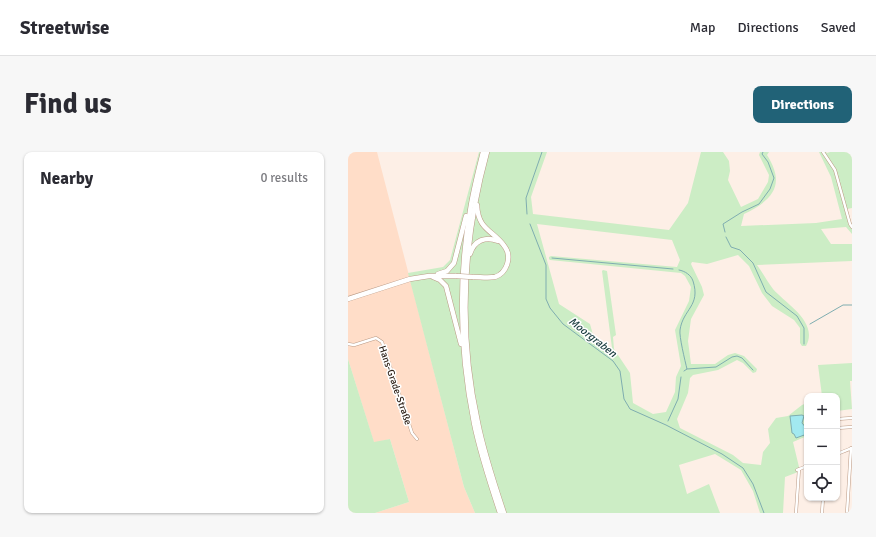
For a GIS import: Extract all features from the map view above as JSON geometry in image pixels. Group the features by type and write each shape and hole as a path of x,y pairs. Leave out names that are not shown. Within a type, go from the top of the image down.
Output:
{"highway":[{"path":"348,299 398,282 444,272 451,267 454,263 471,202 483,152"},
{"path":"487,152 476,197 467,263 465,306 470,376 475,409 482,442 504,513"},
{"path":"429,276 492,277 503,272 509,260 508,252 504,244 488,231 481,222 477,209 476,197"},
{"path":"464,356 462,304 465,246 471,202"},
{"path":"467,263 474,245 481,240 492,239 504,244"},
{"path":"429,276 440,280 446,286 464,356 474,424 500,513"}],"street":[{"path":"823,152 835,170 851,226"},
{"name":"Hans-Grade-Straße","path":"348,344 354,345 376,338 382,342 412,433 417,439"},
{"path":"840,419 852,418"},
{"path":"840,428 852,427"},
{"path":"840,453 851,448 847,513"},
{"path":"796,513 798,470 804,467"},
{"path":"822,513 823,501"}],"shaded area":[{"path":"348,152 377,152 464,487 475,513 375,513 409,502 390,439 374,443 348,359"}],"green space":[{"path":"479,152 547,152 531,197 533,214 669,230 688,203 701,152 723,152 729,161 730,171 728,180 741,207 758,199 768,182 769,175 759,155 760,152 769,152 767,155 776,175 774,190 762,203 744,214 741,226 816,223 842,219 831,177 819,152 852,152 852,208 847,209 852,225 852,234 846,227 821,229 831,244 852,244 852,261 757,265 773,289 793,307 805,321 809,337 806,346 802,346 800,343 800,328 794,320 772,306 762,293 749,266 738,255 707,264 692,262 691,264 702,287 704,295 691,319 688,341 691,364 715,364 728,355 735,353 744,356 757,369 756,372 753,373 743,363 737,360 718,370 693,375 690,378 688,393 677,419 680,428 733,455 743,463 761,465 763,452 770,443 768,429 776,418 788,416 804,404 804,437 793,442 799,467 798,472 785,477 783,513 760,513 753,491 741,470 715,454 679,465 687,494 709,484 720,513 475,513 464,487 408,273 443,267 450,260","holes":["537,224 672,240 680,260 677,267 549,257 550,260 681,273 685,276 691,287 689,301 675,330 681,366 676,377 675,392 666,412 653,414 633,403 630,373 614,349 613,337 616,335 607,271 602,271 612,348 595,342 590,324 559,304"]},
{"path":"348,359 374,442 390,439 409,502 375,513 348,513"},
{"path":"852,363 852,381 850,381 852,409 840,411 840,393 822,393 818,365"}],"water":[{"path":"790,416 804,416 802,423 804,425 804,435 796,438 792,433"}],"waterway":[{"name":"Moorgraben","path":"527,214 526,198 542,152"},
{"path":"725,232 723,224 742,212 759,204 770,189 774,178 768,162 762,154 763,152"},
{"name":"Moorgraben","path":"530,224 546,265 546,299 550,308 563,324 613,361 620,371 624,399 630,409 666,425 722,454 743,468 753,484 764,513"},
{"path":"726,237 731,247 740,250 753,263 766,292 797,316 804,328 804,344"},
{"path":"552,258 673,269"},
{"path":"679,270 686,272 691,277 695,289 693,302 684,317 680,330 681,343 687,369 684,371"},
{"path":"810,324 843,305 852,305"},
{"path":"687,369 716,367 732,357 737,356 742,358 753,370"},
{"path":"668,421 678,399 681,377"}]}
